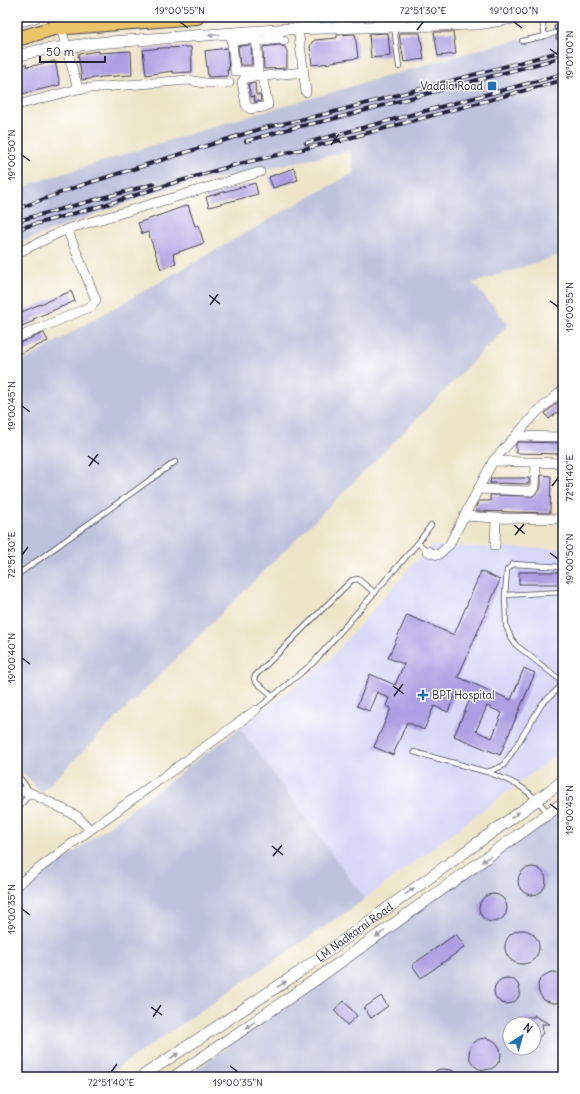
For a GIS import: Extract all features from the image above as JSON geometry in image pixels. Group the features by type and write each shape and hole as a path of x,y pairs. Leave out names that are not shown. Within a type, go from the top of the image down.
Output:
{"main road":[{"path":"17,29 77,17"},
{"path":"59,21 197,17"},
{"path":"17,39 54,28 59,21"}],"street":[{"path":"17,22 35,17"},
{"path":"17,56 36,51 96,43 259,36 298,29 478,24 519,17"},
{"path":"59,21 78,89"},
{"path":"298,29 306,92"},
{"path":"231,37 235,71 256,71 258,69 259,36"},
{"path":"259,36 284,41"},
{"path":"259,36 264,63"},
{"path":"262,76 304,72"},
{"path":"17,105 78,89 188,80 205,83 229,83"},
{"path":"17,253 67,229 260,172"},
{"path":"17,338 92,306 96,300 67,229"},
{"path":"428,551 438,555 449,545 493,461 537,412 563,390"},
{"path":"516,436 563,437"},
{"path":"493,461 563,463"},
{"path":"478,489 531,491 535,487 536,462"},
{"path":"464,516 563,519 563,508"},
{"path":"495,546 496,518"},
{"path":"17,885 90,830 256,710"},
{"name":"LM Nadkarni Road","path":"141,1077 298,973 563,781"},
{"path":"17,790 31,793 77,816 90,830"},
{"name":"LM Nadkarni Road","path":"174,1077 318,978 563,804"}],"lane":[{"path":"541,17 545,36"},
{"path":"394,26 399,66"},
{"path":"522,41 555,33"},
{"path":"17,575 175,462"},
{"path":"256,710 313,663 418,543 431,525"},
{"path":"418,543 428,551"},
{"path":"487,772 503,766 514,751 542,704 560,689 561,686 559,679 516,646 510,636 506,626 505,595 507,570 513,564 563,567"},
{"path":"273,696 256,682 254,679 255,676 352,580 358,579 375,593"},
{"path":"505,595 563,592"},
{"path":"414,752 487,772 515,782 537,799 549,814"},
{"path":"17,774 31,793 17,809"}],"shaded area":[{"path":"563,29 563,254 473,283 509,324 403,433 41,793 25,774 17,773 17,365 298,203 354,173 350,151 160,191 17,244 17,190 33,183 222,124 480,49"},
{"name":"BPT Hospital","path":"429,546 563,549 563,750 365,899 240,728 328,661"},
{"path":"240,728 365,899 104,1077 17,1077 17,895"},
{"path":"563,803 563,1077 186,1077"}],"building":[{"path":"563,24 563,37 556,39 559,32 554,29 554,26"},
{"path":"434,32 453,32 456,54 438,56"},
{"path":"388,33 390,56 371,58 369,34"},
{"path":"399,33 420,33 424,59 404,62"},
{"path":"355,34 358,58 312,65 310,47 312,42 315,40 337,38 337,35"},
{"path":"251,45 252,65 240,65 238,46"},
{"path":"279,45 285,47 287,51 287,68 264,69 263,47"},
{"path":"191,47 192,72 173,73 173,71 146,75 143,50"},
{"path":"227,48 229,70 227,70 228,76 208,77 205,51"},
{"path":"99,51 99,53 131,51 132,75 82,80 78,54"},
{"path":"55,61 60,85 17,95 18,66 26,64 27,67"},
{"path":"255,83 256,95 260,95 261,101 255,102 254,96 251,97 248,84"},
{"path":"294,168 298,180 273,188 269,177"},
{"path":"255,183 258,194 209,207 206,197"},
{"path":"188,205 195,226 198,225 204,243 173,254 176,263 161,269 148,232 142,234 138,223"},
{"path":"71,291 75,301 33,319 34,321 17,328 17,314"},
{"path":"44,333 48,341 17,355 17,344"},
{"path":"563,398 563,408 549,419 545,413"},
{"path":"518,442 563,443 563,454 516,453 516,444"},
{"path":"541,475 551,476 550,513 476,511 476,506 479,501 490,501 490,495 533,496 541,488"},
{"path":"491,478 529,478 529,484 490,483"},
{"path":"481,571 500,580 458,677 511,700 524,668 535,673 500,755 454,736 470,699 456,693 448,712 434,706 424,730 407,722 393,755 374,747 391,708 386,706 389,698 377,692 369,711 357,706 370,674 395,685 404,664 388,658 407,615 454,635","holes":["487,706 502,713 492,738 476,731"]},
{"path":"519,572 563,572 563,584 519,584"},
{"path":"532,867 542,871 546,881 542,891 532,895 522,891 518,881 522,871"},
{"path":"493,894 503,898 507,908 503,918 493,922 483,918 479,908 483,898"},
{"path":"522,930 534,935 539,947 534,959 522,964 510,959 505,947 510,935"},
{"path":"456,934 465,947 421,978 412,965"},
{"path":"551,972 555,972 563,976 563,1000 556,1003 544,1000 539,993 538,984 540,980 543,976"},
{"path":"507,978 516,982 520,991 516,1000 507,1004 498,1000 494,991 498,982"},
{"path":"381,996 388,1006 371,1018 364,1008"},
{"path":"344,1001 357,1016 347,1025 334,1010"},
{"path":"542,1020 550,1024 542,1024"},
{"path":"482,1038 488,1038 498,1045 501,1054 500,1060 494,1067 488,1070 482,1070 472,1063 469,1057 469,1051 476,1041"},
{"path":"437,1070 451,1070 463,1077 428,1077"}],"railway":[{"path":"17,209 76,187 260,129 330,113 563,51"},
{"path":"246,141 563,57"},
{"path":"306,143 563,74"},
{"path":"17,229 101,206 235,165 349,138 563,80"},
{"path":"17,221 154,184"}],"place":[{"name":"Vadala Road","path":"492,86"},
{"name":"BPT Hospital","path":"423,695"}]}
